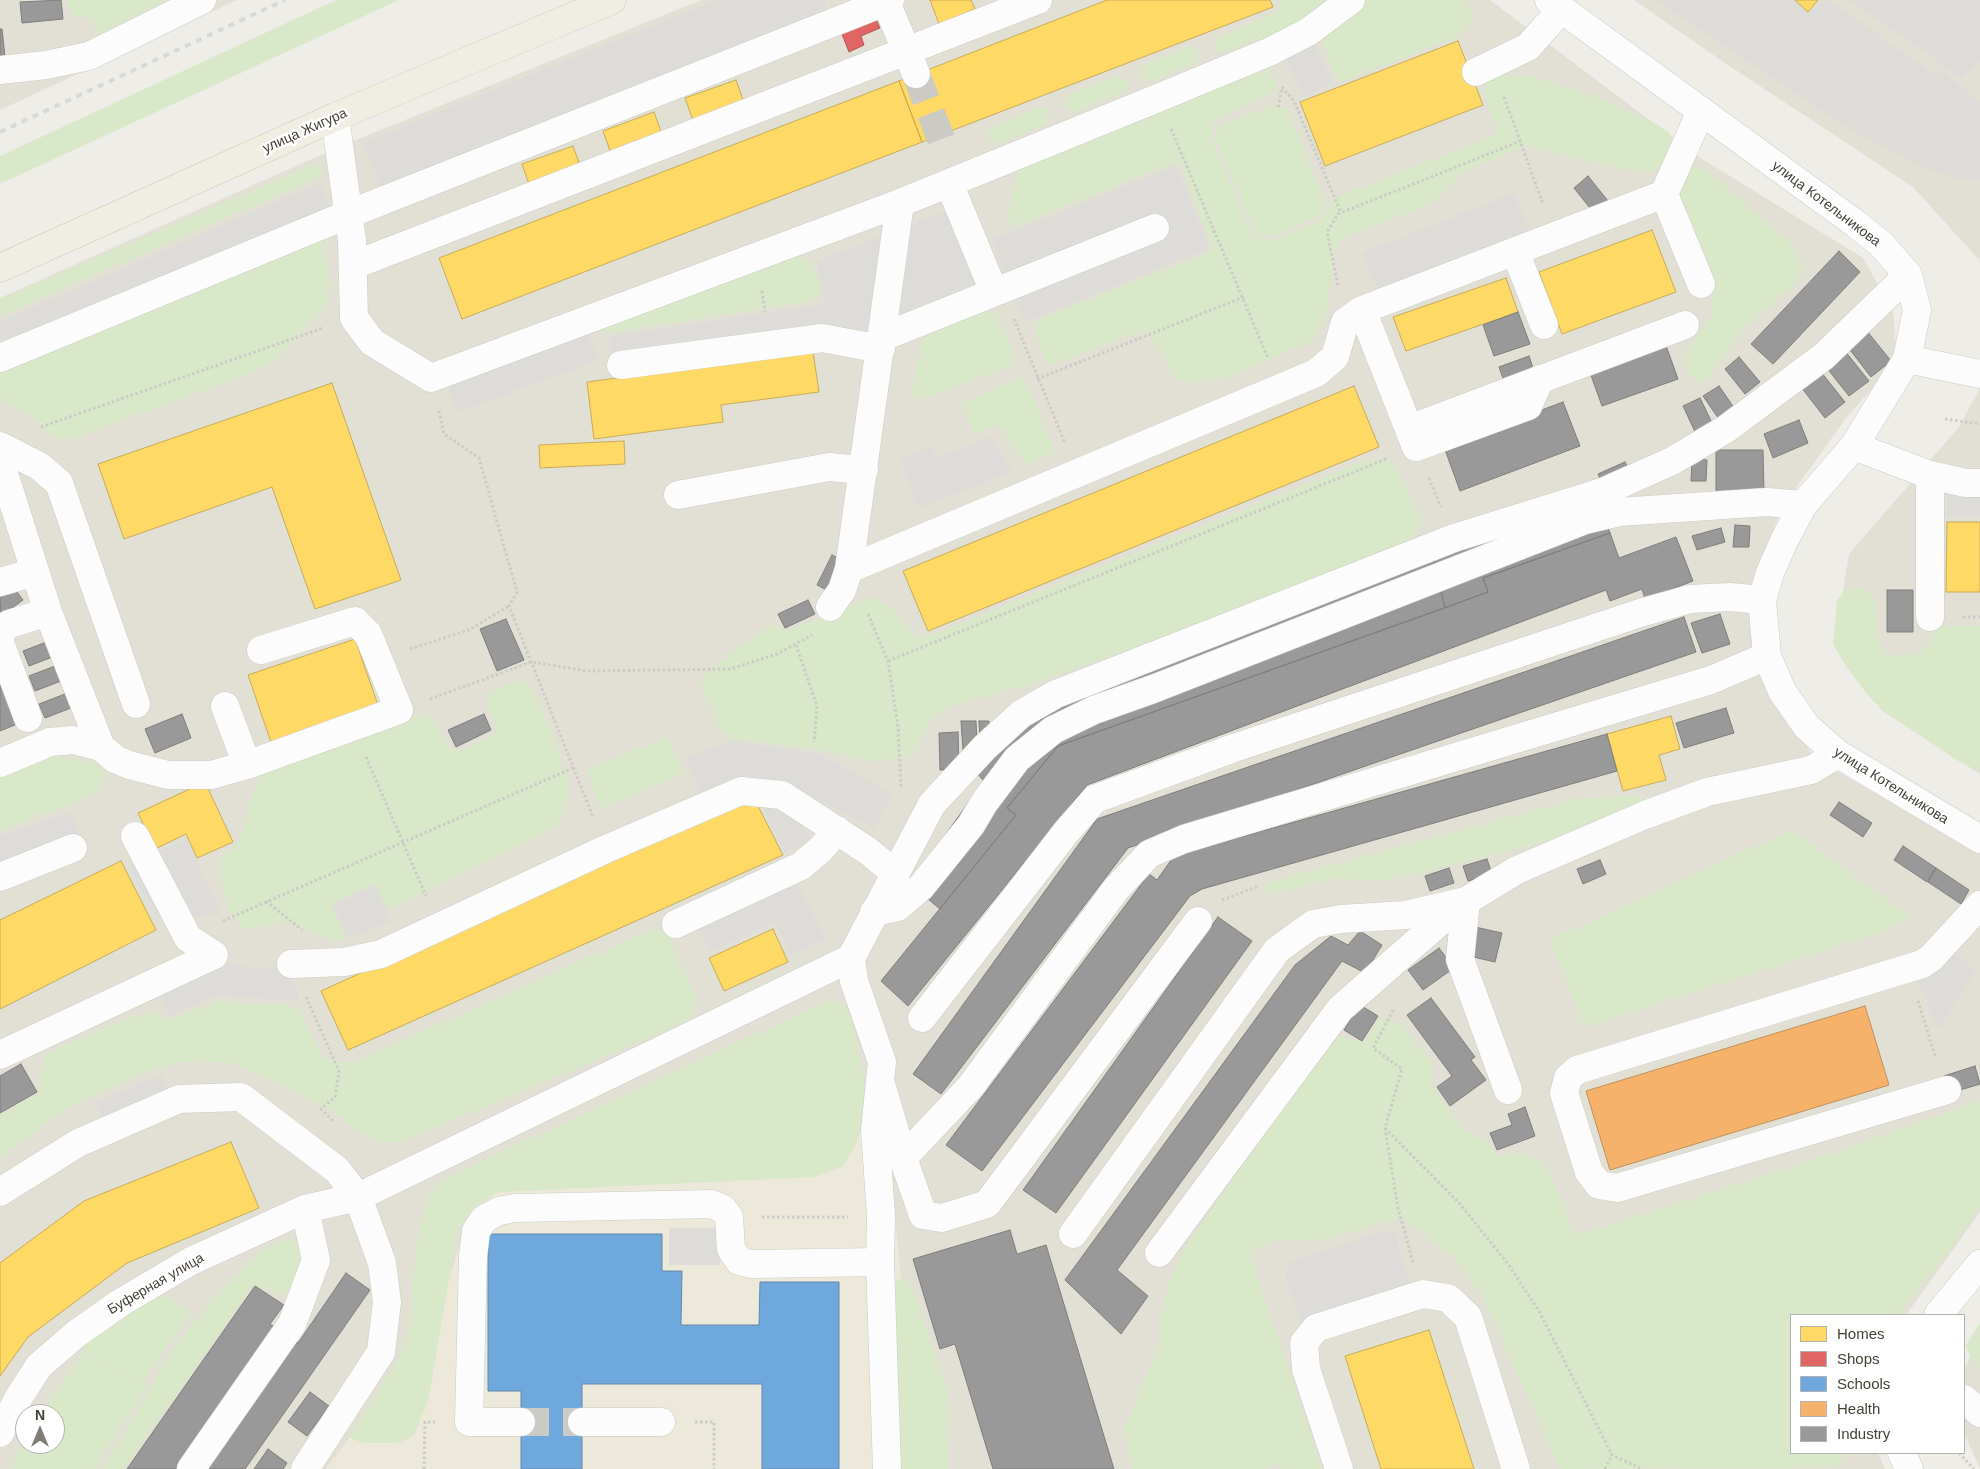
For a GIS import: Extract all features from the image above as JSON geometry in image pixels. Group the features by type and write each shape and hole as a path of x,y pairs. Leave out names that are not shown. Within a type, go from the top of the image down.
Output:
{"main road":[{"name":"улица Жигура","path":"0,268 335,117 612,0"}],"street":[{"path":"0,70 46,65 89,56 202,0"},
{"path":"354,265 912,63 1038,0"},
{"path":"335,117 349,214 354,265 354,318 372,342 431,378 900,203 1158,98 1268,52 1308,32 1350,0"},
{"path":"0,358 349,214 888,1 912,63"},
{"path":"1485,69 1528,47 1556,5"},
{"name":"улица Котельникова","path":"1556,5 1856,224 1881,244 1908,275 1916,310 1907,359 1854,446 1803,505 1770,573 1762,600 1767,656 1782,691 1808,727 1838,754 1977,833"},
{"path":"849,569 1316,373 1335,357 1354,316 1514,251 1664,194 1701,110"},
{"path":"949,183 994,292"},
{"path":"1664,194 1701,284"},
{"path":"830,607 842,590 849,569 900,203"},
{"path":"621,365 822,338 882,343 994,292 1155,228"},
{"path":"1514,251 1544,325"},
{"path":"887,1469 880,1262 881,1216 875,1130 882,1062 854,981 851,958 932,804 985,748 1021,714 1065,691 1454,538 1605,491 1672,461 1726,429 1824,356 1908,275"},
{"path":"1354,316 1413,438 1540,379 1685,325"},
{"path":"1907,359 1980,374"},
{"path":"0,446 39,466 59,483 136,704"},
{"path":"1854,446 1930,475 1966,482 1980,482"},
{"path":"0,461 48,612 101,748"},
{"path":"678,495 830,467 864,470"},
{"path":"1930,475 1930,617"},
{"path":"874,912 898,906 921,888 971,825 984,803 1017,760 1053,730 1094,710 1153,689 1585,520 1620,512 1767,502 1803,505"},
{"path":"0,582 35,572"},
{"path":"922,1018 1067,831 1095,799 1244,745 1640,613 1690,599 1730,597 1762,600"},
{"path":"0,637 1,632 9,624 48,612"},
{"path":"0,763 50,742 73,740 101,748 115,759 129,765 168,775 211,775 399,710 368,634 355,621 261,650"},
{"path":"0,643 28,718"},
{"path":"903,1158 971,1086 1116,889 1149,854 1184,839 1711,680 1767,656"},
{"path":"225,706 247,764"},
{"path":"1159,1253 1340,1008 1465,901 1517,870 1646,815 1707,792 1811,770 1838,754"},
{"path":"291,964 344,962 381,954 606,850 741,791 782,795 837,830 896,874"},
{"path":"676,924 801,866 821,849 837,830"},
{"path":"0,1055 214,955 188,938 135,836"},
{"path":"0,877 73,848"},
{"path":"1465,901 1460,959 1508,1090"},
{"path":"1073,1234 1277,950 1313,924 1341,918 1406,915 1465,901"},
{"path":"1947,1090 1617,1188 1599,1185 1589,1172 1564,1093 1568,1078 1577,1070 1908,970 1931,958 1980,905"},
{"path":"881,1084 903,1158 923,1215 942,1218 962,1214 987,1204 1198,921"},
{"name":"Буферная улица","path":"0,1433 19,1397 40,1366 76,1334 120,1303 191,1261 304,1209 358,1197 851,958"},
{"path":"0,1192 78,1143 179,1098 241,1097 336,1170 358,1197 382,1263 387,1302 381,1352 305,1469"},
{"path":"521,1422 469,1422 472,1256 476,1231 484,1219 499,1211 515,1208 712,1204 723,1209 729,1217 731,1249 739,1261 752,1264 880,1262"},
{"path":"191,1469 292,1324 316,1260 304,1209"},
{"path":"1939,1314 1980,1264"},
{"path":"1339,1469 1306,1369 1304,1342 1316,1328 1423,1294 1448,1298 1468,1317 1516,1469"},
{"path":"1965,1400 1980,1413"},
{"path":"582,1422 662,1422"},
{"path":"1902,1454 1909,1469"}],"path":[{"path":"1485,69 1521,141 1530,172 1555,236"},
{"path":"1282,87 1294,101 1341,213"},
{"path":"1158,98 1281,388"},
{"path":"1354,316 1327,232 1338,214 1521,141"},
{"path":"756,256 770,345"},
{"path":"1037,379 1244,297"},
{"path":"37,429 354,318"},
{"path":"1022,338 1037,379 1077,473"},
{"path":"378,657 433,643 469,630 509,606 517,592 479,458 444,434 431,378"},
{"path":"1945,418 1980,424"},
{"path":"897,796 901,788 898,726 888,661 1413,438 1437,496"},
{"path":"509,606 606,850"},
{"path":"399,710 532,662 588,671 730,669 778,654 812,635"},
{"path":"796,645 817,706 814,742"},
{"path":"353,726 439,926"},
{"path":"188,938 573,768"},
{"path":"291,964 339,1071 335,1097 321,1109 339,1128"},
{"path":"1908,970 1947,1090"},
{"path":"1397,1002 1374,1048 1402,1069 1385,1128 1398,1208 1423,1294"},
{"path":"1385,1128 1460,1204 1508,1264 1539,1312 1612,1455 1642,1469"},
{"path":"729,1217 881,1216"},
{"path":"424,1469 425,1422"},
{"path":"662,1422 714,1422 714,1469"},
{"path":"1960,1454 1974,1469"},
{"path":"1606,1469 1612,1455"}],"shaded area":[{"path":"0,0 237,0 0,110"},
{"path":"701,0 1490,0 1699,157 1863,258 1893,311 1897,360 1846,418 1781,509 1750,593 1756,665 1814,758 1980,854 1980,1212 1907,1314 1790,1314 1790,1454 1878,1454 1885,1469 0,1469 0,298 341,146"},
{"path":"716,0 824,0 832,31 392,214 363,143"},
{"path":"1634,0 1980,0 1980,261 1913,187 1725,63"},
{"path":"1655,0 1795,0 1808,12 1828,0 1934,74 1940,69 1980,102 1980,180 1952,177 1918,165 1855,132"},
{"path":"1850,0 1980,0 1980,60 1962,78"},
{"path":"1311,38 1333,83 1304,97 1282,51"},
{"path":"1176,166 1209,248 1025,322 992,240"},
{"path":"320,183 332,212 0,351 0,322"},
{"path":"1514,193 1530,235 1379,294 1363,253"},
{"path":"952,208 982,282 813,348 614,375 609,337 825,304 817,261"},
{"path":"578,309 598,360 458,412 438,361"},
{"path":"1980,388 1980,774 1881,710 1835,638 1849,554 1959,427"},
{"path":"991,437 1012,472 918,508 900,460 932,446 937,458"},
{"path":"1948,493 1980,494 1980,515 1947,515"},
{"path":"741,742 818,754 893,793 874,829 790,785 702,796 686,758 720,744"},
{"path":"782,803 811,838 785,853 763,810"},
{"path":"71,812 86,853 0,893 0,836"},
{"path":"186,839 221,912 193,917 156,917 127,865"},
{"path":"784,858 825,939 791,955 775,922 710,952 688,904"},
{"path":"375,886 390,921 348,939 333,904"},
{"path":"1950,947 1975,972 1938,1029 1917,979"},
{"path":"215,961 249,967 289,969 299,1000 247,998 219,994 169,1016 156,987"},
{"path":"162,1074 170,1093 104,1121 96,1102"},
{"path":"887,1130 902,1288 932,1469 326,1469 437,1320 473,1199 501,1187 851,1132"},
{"path":"669,1228 720,1228 720,1265 669,1265"},
{"path":"1394,1229 1411,1290 1301,1327 1286,1277 1288,1262"},
{"path":"1980,1341 1980,1468 1965,1436 1965,1366"}],"green space":[{"path":"68,0 184,0 98,38 91,19 84,16 72,17"},
{"path":"336,0 399,0 0,184 0,156"},
{"path":"1282,0 1333,0 1297,24 1225,53 1217,51 1214,47 1216,38 1275,13 1279,9"},
{"path":"1366,0 1464,0 1471,10 1471,22 1457,37 1344,81 1336,79 1320,37 1324,30"},
{"path":"1190,47 1198,50 1199,54 1198,62 1193,65 1151,81 1143,79 1140,75 1142,66 1146,63"},
{"path":"1263,67 1272,72 1276,82 1273,90 1268,95 1227,114 1214,123 1210,137 1253,236 1271,240 1315,223 1325,215 1333,201 1342,195 1495,135 1496,128 1483,91 1488,79 1496,74 1531,76 1591,95 1656,124 1670,133 1672,148 1666,159 1654,171 1632,171 1525,146 1461,173 1446,192 1430,204 1346,237 1336,247 1325,318 1314,340 1232,376 1190,384 1175,377 1150,335 1138,332 1053,364 1046,361 1038,341 1036,328 1039,319 1210,252 1211,244 1180,164 1173,163 1014,227 1010,223 1009,211 1017,170 1029,160"},
{"path":"1121,76 1128,83 1126,90 1076,112 1067,109 1065,105 1067,97 1071,93"},
{"path":"1274,105 1288,109 1326,204 1320,216 1270,237 1256,233 1215,137 1221,125"},
{"path":"1039,108 1049,111 1050,115 1049,121 1043,126 998,144 989,140 987,134 993,126"},
{"path":"314,164 323,167 322,175 318,178 0,316 0,299"},
{"path":"1695,167 1708,171 1791,244 1803,261 1802,275 1790,289 1747,325 1706,381 1697,381 1690,376 1684,358 1710,318 1713,305 1711,284 1675,194 1690,169"},
{"path":"317,240 324,244 331,287 325,306 275,360 249,374 71,439 58,439 49,434 29,415 5,402 0,394 0,368"},
{"path":"798,254 811,264 820,284 819,293 812,301 628,330 602,333 594,329"},
{"path":"981,310 997,313 1015,355 1013,364 1007,368 923,398 913,396 920,346 928,332"},
{"path":"1024,376 1056,453 1026,465 998,425 975,434 962,403"},
{"path":"1366,460 1391,460 1424,521 1415,536 1395,555 1029,685 944,709 929,724 919,744 909,755 878,762 818,750 732,739 719,728 704,694 701,683 707,672 769,626 775,625 787,631 871,597 896,611 913,635 924,638"},
{"path":"1857,588 1875,596 1878,640 1883,654 1906,656 1921,653 1940,626 1980,626 1980,770 1960,762 1884,711 1870,698 1846,666 1833,644 1837,601 1845,590"},
{"path":"522,680 532,687 552,731 568,784 566,806 555,828 389,910 374,884 332,903 331,906 345,936 344,940 336,941 315,934 291,921 248,929 243,928 231,915 222,889 221,858 238,842 246,821 248,807 260,777 270,768 415,716 424,715 433,720 447,746 459,751 497,733 497,727 487,706 489,696 496,690"},
{"path":"667,737 685,773 601,809 586,770"},
{"path":"55,756 93,762 105,770 106,781 99,790 81,800 0,831 0,777"},
{"path":"1639,796 1645,799 1636,808 1547,841 1428,871 1385,880 1328,879 1288,890 1267,893 1264,887 1269,882 1579,798"},
{"path":"1791,830 1910,916 1884,932 1584,1027 1550,940"},
{"path":"652,929 667,932 699,1002 690,1021 401,1142 375,1142 337,1115 291,1090 235,1064 208,1061 181,1062 147,1071 65,1109 0,1158 0,1116 39,1093 39,1074 47,1054 58,1047 135,1016 158,1012 165,1018 173,1018 221,1000 247,1004 282,1003 299,1009 322,1055 331,1060 343,1062 356,1061"},
{"path":"829,1000 841,1003 850,1015 863,1073 864,1100 858,1140 843,1166 814,1177 499,1192 476,1206 466,1216 457,1232 428,1401 414,1435 399,1443 366,1443 354,1440 350,1436 398,1359 409,1332 415,1254 425,1206 432,1189 448,1177"},
{"path":"1382,1017 1401,1024 1433,1063 1431,1081 1434,1091 1464,1129 1480,1137 1500,1156 1520,1153 1541,1159 1548,1167 1574,1231 1582,1234 1811,1160 1980,1101 1980,1207 1949,1251 1903,1308 1900,1314 1790,1314 1790,1454 1848,1454 1835,1467 1560,1469 1484,1300 1456,1260 1402,1218 1321,1240 1278,1240 1255,1249 1253,1260 1257,1276 1322,1469 1283,1469 1278,1464 1265,1469 1132,1469 1124,1430 1158,1346 1160,1318 1169,1282 1183,1251 1333,1037 1339,1036 1364,1042"},
{"path":"290,1239 306,1247 298,1288 285,1295 253,1285 124,1469 101,1469 128,1428 169,1354 221,1290 266,1246"},
{"path":"898,1278 906,1280 912,1288 946,1384 950,1410 948,1469 900,1469 895,1284"},
{"path":"158,1291 191,1313 141,1384 81,1348"},
{"path":"1980,1322 1980,1371 1971,1360 1966,1346"},
{"path":"84,1351 147,1388 94,1469 10,1469 17,1454 65,1454 65,1404 47,1404"}],"building: Homes":[{"path":"930,0 971,0 975,9 939,24"},
{"path":"1107,0 1270,0 1273,7 922,142 899,81"},
{"path":"1795,0 1818,0 1808,12"},
{"path":"1458,41 1483,105 1325,166 1300,102"},
{"path":"736,80 745,105 694,123 685,98"},
{"path":"899,81 922,142 462,319 439,258"},
{"path":"654,112 663,137 612,156 603,131"},
{"path":"573,146 582,171 531,190 522,164"},
{"path":"1652,230 1676,292 1562,334 1539,272"},
{"path":"1506,278 1518,312 1406,351 1393,317"},
{"path":"813,352 819,392 721,405 723,422 594,439 587,382"},
{"path":"332,383 401,580 315,609 272,487 124,539 98,464"},
{"path":"1354,386 1379,447 928,631 903,571"},
{"path":"624,441 625,464 540,468 539,445"},
{"path":"1947,522 1980,522 1980,592 1946,592"},
{"path":"355,639 379,708 272,745 248,675"},
{"path":"1671,716 1680,749 1659,755 1666,780 1623,791 1607,734"},
{"path":"205,782 233,842 197,858 186,834 155,849 138,813"},
{"path":"753,796 783,855 348,1050 321,991"},
{"path":"121,861 156,930 0,1009 0,920"},
{"path":"773,929 788,962 724,991 709,958"},
{"path":"231,1142 259,1208 127,1263 28,1337 0,1376 0,1263 84,1201"},
{"path":"1429,1330 1474,1469 1381,1469 1345,1356"}],"building: Shops":[{"path":"874,15 880,28 861,36 864,45 849,52 840,29"}],"building: Schools":[{"path":"488,1234 662,1234 662,1271 682,1271 681,1325 759,1325 760,1282 839,1282 839,1469 762,1469 762,1384 582,1384 582,1469 521,1469 521,1391 488,1391"}],"building: Health":[{"path":"1865,1006 1889,1085 1610,1170 1586,1091"}],"building: Industry":[{"path":"61,0 63,19 22,23 20,2"},
{"path":"0,29 2,29 5,57 0,58"},
{"path":"1588,176 1608,201 1594,213 1574,188"},
{"path":"1839,251 1860,272 1773,364 1751,344"},
{"path":"1518,312 1530,344 1494,356 1483,325"},
{"path":"1867,331 1891,361 1871,377 1847,346"},
{"path":"1664,340 1678,379 1602,406 1588,367"},
{"path":"1845,351 1869,381 1849,396 1826,367"},
{"path":"1529,356 1535,374 1505,384 1499,367"},
{"path":"1739,357 1760,382 1745,394 1725,369"},
{"path":"1821,372 1845,402 1825,418 1801,387"},
{"path":"1719,386 1737,412 1721,422 1703,396"},
{"path":"1700,398 1714,427 1697,436 1683,406"},
{"path":"1563,402 1580,446 1460,491 1444,447"},
{"path":"1799,420 1808,443 1773,458 1764,434"},
{"path":"1716,450 1763,450 1764,493 1716,493"},
{"path":"1692,459 1707,460 1706,481 1691,481"},
{"path":"1625,462 1632,476 1604,487 1598,474"},
{"path":"1596,497 1610,533 1483,578 1488,592 1445,608 1433,556"},
{"path":"1735,525 1750,526 1749,547 1733,547"},
{"path":"1721,528 1725,542 1697,550 1692,536"},
{"path":"1610,533 1619,558 1676,537 1693,581 1645,599 1642,589 1610,601 1606,590 1087,785 908,1006 881,981 1016,815 1007,808 1058,746 1488,592 1483,578"},
{"path":"832,555 846,562 831,592 817,585"},
{"path":"1433,556 1445,608 1058,746 1007,808 1016,815 940,909 910,884 984,781 974,770 1045,706"},
{"path":"14,588 23,600 1,616 0,598"},
{"path":"1887,590 1913,590 1913,632 1887,632"},
{"path":"808,600 815,614 785,628 778,614"},
{"path":"1720,614 1730,644 1702,653 1691,623"},
{"path":"1684,617 1696,652 1128,848 941,1094 913,1074 1097,819"},
{"path":"506,619 524,660 497,671 480,629"},
{"path":"49,641 55,656 29,666 23,651"},
{"path":"55,666 61,681 35,691 29,676"},
{"path":"0,682 17,724 0,731"},
{"path":"65,694 71,708 45,718 39,704"},
{"path":"1726,708 1734,733 1684,748 1676,723"},
{"path":"182,714 191,738 155,753 145,729"},
{"path":"484,714 491,730 456,747 448,730"},
{"path":"961,721 976,721 977,749 963,750"},
{"path":"979,721 989,721 990,740 980,740"},
{"path":"958,732 959,769 940,770 939,733"},
{"path":"1607,734 1617,771 1202,889 1190,896 982,1171 946,1145 1149,874 1157,880 1174,856"},
{"path":"1839,802 1872,823 1863,837 1830,815"},
{"path":"1903,846 1936,868 1927,882 1894,860"},
{"path":"1487,859 1492,874 1468,881 1463,866"},
{"path":"1600,860 1606,874 1583,884 1577,869"},
{"path":"1449,868 1454,883 1430,891 1425,876"},
{"path":"1936,868 1969,890 1961,904 1928,882"},
{"path":"1218,917 1252,941 1056,1213 1023,1190"},
{"path":"1475,927 1502,933 1495,962 1469,956"},
{"path":"1360,931 1382,945 1365,973 1342,961 1117,1270 1148,1296 1121,1334 1065,1280 1295,965 1331,936 1348,945"},
{"path":"1439,948 1454,968 1423,990 1408,970"},
{"path":"1431,998 1475,1057 1471,1060 1486,1080 1450,1106 1437,1087 1452,1076 1407,1015"},
{"path":"1360,1005 1378,1016 1362,1041 1344,1030"},
{"path":"21,1064 37,1092 0,1113 0,1076"},
{"path":"1975,1066 1980,1084 1950,1093 1944,1076"},
{"path":"1525,1107 1535,1136 1497,1150 1490,1133 1512,1125 1508,1114"},
{"path":"1010,1230 1017,1254 1046,1245 1114,1469 993,1469 955,1344 940,1349 913,1259"},
{"path":"346,1273 370,1290 245,1469 127,1469 255,1286 284,1305 270,1324 298,1343"},
{"path":"310,1392 329,1406 307,1436 288,1422"},
{"path":"268,1449 287,1463 283,1469 254,1469"}],"tunnel":[{"path":"916,74 946,152"},
{"path":"521,1422 582,1422"}],"railway":[{"path":"0,132 285,0"}]}
